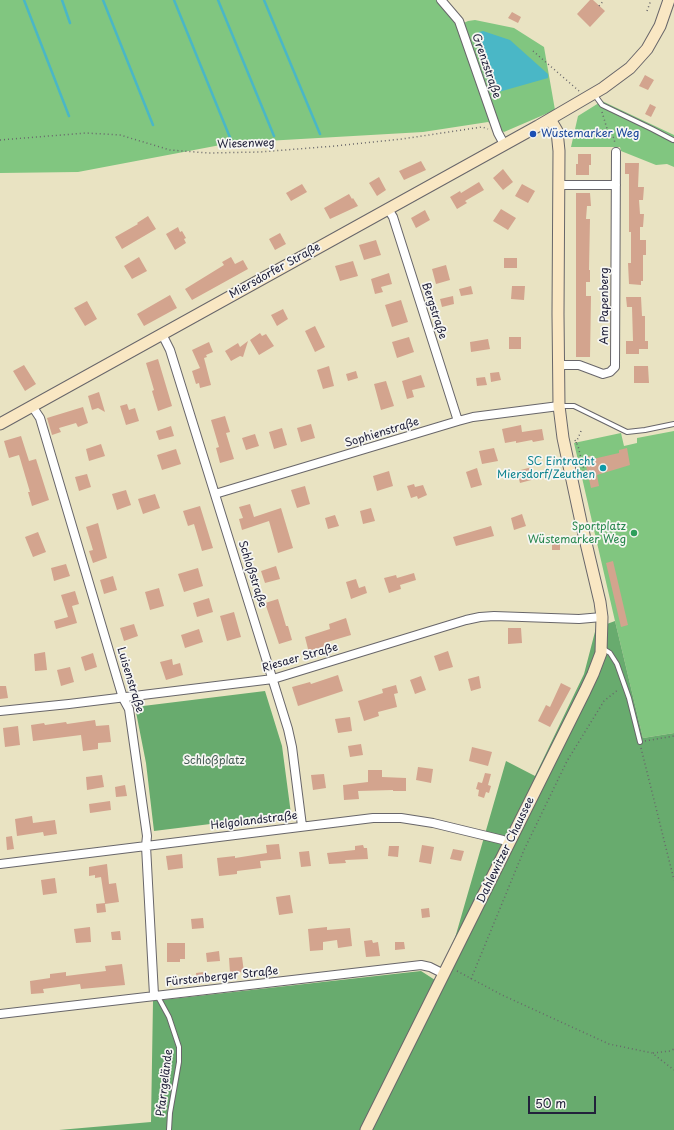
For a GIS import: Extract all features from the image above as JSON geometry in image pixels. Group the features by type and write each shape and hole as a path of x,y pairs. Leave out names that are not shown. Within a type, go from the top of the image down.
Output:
{"main road":[{"name":"Miersdorfer Straße","path":"0,424 584,100 596,98 635,63 647,49 660,26 669,0"},
{"path":"550,119 558,137 559,406 563,438 600,602 602,617"},
{"name":"Dahlewitzer Chaussee","path":"366,1130 594,674 601,648 602,617"}],"street":[{"name":"Grenzstraße","path":"441,0 459,21 498,133 504,144"},
{"name":"Am Papenberg","path":"558,365 579,365 603,374 610,372 615,367 616,152"},
{"path":"559,185 616,185"},
{"name":"Bergstraße","path":"388,209 393,217 458,421"},
{"name":"Schloßstraße","path":"162,334 170,350 288,729 292,747 302,826"},
{"name":"Luisenstraße","path":"32,406 40,418 123,698 129,709 147,836 146,846 156,995"},
{"name":"Sophienstraße","path":"215,494 473,417 559,406"},
{"name":"Riesaer Straße","path":"0,711 123,698 273,679 480,617 494,616 579,619 602,617"},
{"name":"Helgolandstraße","path":"0,864 368,818 401,818 433,823 509,843"},
{"name":"Fürstenberger Straße","path":"0,1014 421,965 430,967 444,974"}],"lane":[{"path":"596,98 602,105 673,140"},
{"path":"559,406 574,406 627,432 674,424"},
{"path":"601,648 610,653 618,664 640,742"},
{"name":"Pfarrgelände","path":"156,995 169,1017 179,1047 179,1062 168,1130"}],"path":[{"path":"599,6 604,0"},
{"path":"647,11 651,0"},
{"path":"533,52 579,92 584,100"},
{"path":"596,98 608,132 614,138 616,152"},
{"name":"Wiesenweg","path":"0,140 86,133 120,135 170,150 208,153 260,152 335,146 402,139 482,127 492,131"},
{"path":"576,443 581,431"},
{"path":"574,439 578,446 587,482"},
{"path":"471,979 524,850 567,761 604,701 625,685"},
{"path":"674,736 640,742 674,880"},
{"path":"456,971 502,995 609,1044 652,1053 670,1051 674,1049"},
{"path":"652,1053 674,1070"}],"green space":[{"path":"0,0 438,0 457,26 468,21 475,20 514,28 544,47 555,110 504,132 488,122 423,132 231,143 78,172 0,173"},
{"path":"602,101 674,135 674,167 667,164 656,165 621,151 620,147 571,147 578,116"},
{"name":"Sportplatz Wüstemarker Weg","path":"674,431 674,733 643,738 574,443 621,433 624,446 637,443 637,438"},
{"path":"615,621 643,738 674,733 674,1130 59,1130 151,1122 153,1001 421,971 435,980 455,938 506,761 535,776 584,674 596,628"},
{"name":"Schloßplatz","path":"265,691 282,746 291,814 154,831 146,763 135,707"}],"water":[{"path":"483,31 510,40 548,74 548,78 495,93 478,40 479,32"}],"building":[{"path":"590,0 593,0 605,11 590,27 577,14"},
{"path":"512,12 521,17 518,23 508,18"},
{"path":"645,75 654,80 648,90 639,86"},
{"path":"650,104 656,107 651,117 645,114"},
{"path":"578,154 591,154 589,175 576,175"},
{"path":"421,161 426,170 404,180 399,171"},
{"path":"625,163 639,163 638,187 644,187 643,200 639,200 640,214 644,214 643,227 640,227 640,240 646,240 646,255 643,255 643,281 641,281 641,285 629,284 628,263 631,263 631,232 629,232 629,174 625,174"},
{"path":"503,169 513,182 503,190 493,178"},
{"path":"379,177 386,190 377,196 369,183"},
{"path":"479,182 484,190 465,201 467,203 457,209 450,197 460,191 461,193"},
{"path":"302,184 307,192 291,201 286,193"},
{"path":"522,184 535,191 528,203 515,196"},
{"path":"576,193 590,193 591,206 587,206 586,219 590,219 590,282 586,282 586,296 591,296 590,357 576,357"},
{"path":"349,194 358,206 330,219 324,208"},
{"path":"501,209 516,218 508,230 493,221"},
{"path":"425,210 430,220 416,228 411,218"},
{"path":"148,216 156,229 122,249 115,237 138,224 137,223"},
{"path":"178,227 180,232 182,231 186,238 184,239 186,243 175,250 166,234"},
{"path":"280,233 286,244 275,250 269,239"},
{"path":"376,240 381,255 364,260 359,245"},
{"path":"139,257 147,271 132,279 124,266"},
{"path":"231,257 235,264 243,260 248,269 192,300 185,289 224,265 222,262"},
{"path":"504,258 517,258 517,268 504,268"},
{"path":"353,261 358,276 340,281 335,266"},
{"path":"446,265 450,280 436,284 432,269"},
{"path":"389,273 392,284 381,287 383,292 375,294 371,279"},
{"path":"471,286 473,294 461,296 459,289"},
{"path":"512,286 525,286 524,300 511,299"},
{"path":"170,295 177,308 144,326 137,314"},
{"path":"453,296 454,304 442,307 440,299"},
{"path":"626,297 641,297 642,316 645,316 645,341 648,341 648,349 639,349 639,354 626,354 626,341 633,341 632,307 627,307"},
{"path":"401,300 408,322 392,327 385,305"},
{"path":"87,301 97,319 85,326 74,308"},
{"path":"283,309 288,319 277,326 271,315"},
{"path":"315,326 325,347 315,352 305,331"},
{"path":"260,333 262,336 266,334 274,346 259,355 250,340"},
{"path":"409,337 414,352 397,358 392,342"},
{"path":"509,337 521,337 521,349 509,349"},
{"path":"488,339 490,349 471,352 470,342"},
{"path":"248,341 243,357 240,356 231,361 225,351 238,343 240,347"},
{"path":"209,342 213,352 206,355 207,357 204,358 211,385 200,388 199,383 196,384 192,371 200,368 192,350"},
{"path":"158,359 172,406 158,411 152,391 154,390 146,363"},
{"path":"24,365 36,384 25,391 13,371"},
{"path":"329,366 334,386 323,389 317,370"},
{"path":"634,366 648,366 649,383 634,383"},
{"path":"356,371 358,378 348,381 346,374"},
{"path":"499,372 501,380 491,382 490,373"},
{"path":"421,375 425,387 412,390 414,397 407,399 402,381"},
{"path":"485,377 487,385 477,386 476,378"},
{"path":"386,381 394,406 381,410 374,384"},
{"path":"99,392 105,412 98,408 92,410 88,396"},
{"path":"127,404 129,410 135,408 139,421 126,425 120,406"},
{"path":"83,407 88,423 78,427 76,423 59,428 61,432 52,435 47,418"},
{"path":"225,416 230,432 226,433 234,459 220,463 216,448 219,447 211,420"},
{"path":"311,424 315,438 301,442 297,428"},
{"path":"521,425 522,432 542,429 544,440 505,443 502,429"},
{"path":"171,426 174,436 159,440 156,431"},
{"path":"282,428 287,445 274,449 269,432"},
{"path":"255,434 259,446 246,450 242,438"},
{"path":"21,436 29,461 36,459 49,500 32,506 28,492 30,492 19,455 9,458 4,441"},
{"path":"101,444 105,456 89,461 86,449"},
{"path":"494,448 498,461 482,464 479,451"},
{"name":"SC Eintracht Miersdorf/Zeuthen","path":"627,448 630,465 597,475 599,486 591,488 584,457 593,456 593,459 619,453 619,450"},
{"path":"176,449 181,464 162,470 157,455"},
{"path":"532,467 535,479 520,483 517,471"},
{"path":"477,468 482,485 471,488 466,472"},
{"path":"389,471 393,486 377,491 373,476"},
{"path":"87,474 91,487 79,491 75,477"},
{"path":"414,484 415,487 423,485 427,495 418,499 417,496 411,498 407,486"},
{"path":"305,486 310,504 297,508 291,490"},
{"path":"126,490 131,505 117,510 112,494"},
{"path":"155,494 160,508 143,514 138,499"},
{"path":"250,504 254,517 281,508 293,548 278,553 269,521 242,530 239,519 243,518 239,507"},
{"path":"200,506 213,548 202,551 194,524 188,526 183,511"},
{"path":"371,508 375,521 363,524 360,511"},
{"path":"522,514 526,526 514,530 511,518"},
{"path":"335,515 339,526 328,529 325,518"},
{"path":"98,523 107,558 93,563 89,551 93,550 86,527"},
{"path":"491,526 494,536 456,546 453,537"},
{"path":"38,532 46,552 33,557 25,537"},
{"path":"552,542 560,542 560,550 552,550"},
{"path":"613,561 628,625 621,627 606,563"},
{"path":"66,564 70,576 54,581 51,568"},
{"path":"276,566 280,579 265,583 261,571"},
{"path":"198,568 203,586 184,592 178,574"},
{"path":"414,573 416,580 400,585 401,589 389,593 384,578 396,575 397,578"},
{"path":"113,576 117,590 104,594 100,580"},
{"path":"356,579 359,588 365,586 367,593 351,599 346,582"},
{"path":"159,588 164,606 150,610 145,592"},
{"path":"75,591 79,604 72,606 77,623 56,629 54,621 68,617 61,595"},
{"path":"209,598 213,612 197,617 193,603"},
{"path":"278,599 292,640 279,644 265,603"},
{"path":"234,612 241,637 227,641 220,616"},
{"path":"346,618 351,635 324,643 325,648 309,653 305,637 330,629 329,624"},
{"path":"134,624 138,636 124,641 120,628"},
{"path":"508,628 521,628 522,643 508,644"},
{"path":"199,629 203,642 185,648 181,635"},
{"path":"448,651 453,667 439,671 434,656"},
{"path":"45,652 47,670 35,671 34,654"},
{"path":"93,653 97,667 85,671 81,657"},
{"path":"172,659 173,665 180,663 183,675 166,680 160,662"},
{"path":"70,667 74,682 61,686 57,670"},
{"path":"338,675 343,691 298,706 292,687 310,682 311,684"},
{"path":"421,676 426,690 415,694 410,680"},
{"path":"479,676 481,688 471,691 468,679"},
{"path":"561,683 571,688 550,727 538,721 546,705 550,707"},
{"path":"396,685 398,693 394,694 397,707 378,712 379,716 364,721 358,701 383,693 382,689"},
{"path":"0,686 6,686 8,698 0,699"},
{"path":"350,717 352,731 338,733 335,719"},
{"path":"95,720 96,726 109,725 111,742 98,743 98,749 83,751 81,735 33,741 31,725 66,722 67,724"},
{"path":"18,726 20,745 5,747 3,728"},
{"path":"361,744 363,755 350,757 348,746"},
{"path":"472,747 492,752 488,766 469,761"},
{"path":"418,767 433,769 431,783 416,780"},
{"path":"368,770 382,770 382,777 406,778 406,791 358,791 359,799 344,800 343,785 368,782"},
{"path":"485,773 491,774 488,785 491,786 489,793 486,792 484,798 478,796 479,790 476,789 478,782 482,783"},
{"path":"324,774 326,788 313,790 311,775"},
{"path":"102,775 104,787 87,790 86,777"},
{"path":"125,785 127,796 116,797 115,787"},
{"path":"110,801 111,810 90,813 89,804"},
{"path":"32,816 33,823 55,820 57,834 44,836 43,832 17,836 15,819"},
{"path":"12,836 14,849 7,850 6,837"},
{"path":"279,844 281,859 260,861 261,868 237,871 237,874 219,876 217,858 235,856 235,858 267,853 266,845"},
{"path":"363,845 364,848 367,848 368,859 345,860 346,863 329,864 327,853 355,850 355,846"},
{"path":"422,845 434,847 431,864 419,862"},
{"path":"389,846 399,846 398,857 388,856"},
{"path":"453,849 464,851 461,861 450,859"},
{"path":"309,851 311,866 301,867 299,852"},
{"path":"182,854 183,868 168,870 166,856"},
{"path":"107,864 109,884 116,883 119,902 105,904 106,912 97,913 96,904 105,903 101,877 95,878 95,875 89,876 89,867"},
{"path":"55,878 57,893 43,895 41,880"},
{"path":"290,895 293,913 279,915 276,897"},
{"path":"429,908 430,917 422,918 421,909"},
{"path":"203,918 204,928 192,929 191,919"},
{"path":"90,927 91,942 76,943 74,929"},
{"path":"327,927 327,930 350,928 352,946 338,948 337,940 323,942 323,950 310,951 308,929"},
{"path":"120,931 121,940 112,940 111,932"},
{"path":"372,940 373,943 378,942 380,956 366,957 364,941"},
{"path":"395,942 404,942 405,949 395,950"},
{"path":"167,943 185,943 185,959 180,959 180,962 167,962"},
{"path":"219,951 220,961 207,962 206,953"},
{"path":"242,957 244,972 230,973 229,958"},
{"path":"122,964 125,985 81,989 80,984 43,989 44,993 31,994 30,981 50,978 50,974 66,972 66,976 106,971 105,966"},
{"path":"204,972 205,980 197,981 196,973"}],"waterway":[{"path":"24,0 69,116"},
{"path":"62,0 70,23"},
{"path":"103,0 153,125"},
{"path":"174,0 231,140"},
{"path":"218,0 274,136"},
{"path":"264,0 320,134"}],"place":[{"name":"Wüstemarker Weg","path":"533,134"},
{"name":"SC Eintracht Miersdorf/Zeuthen","path":"603,468"},
{"name":"Sportplatz Wüstemarker Weg","path":"634,533"}]}
